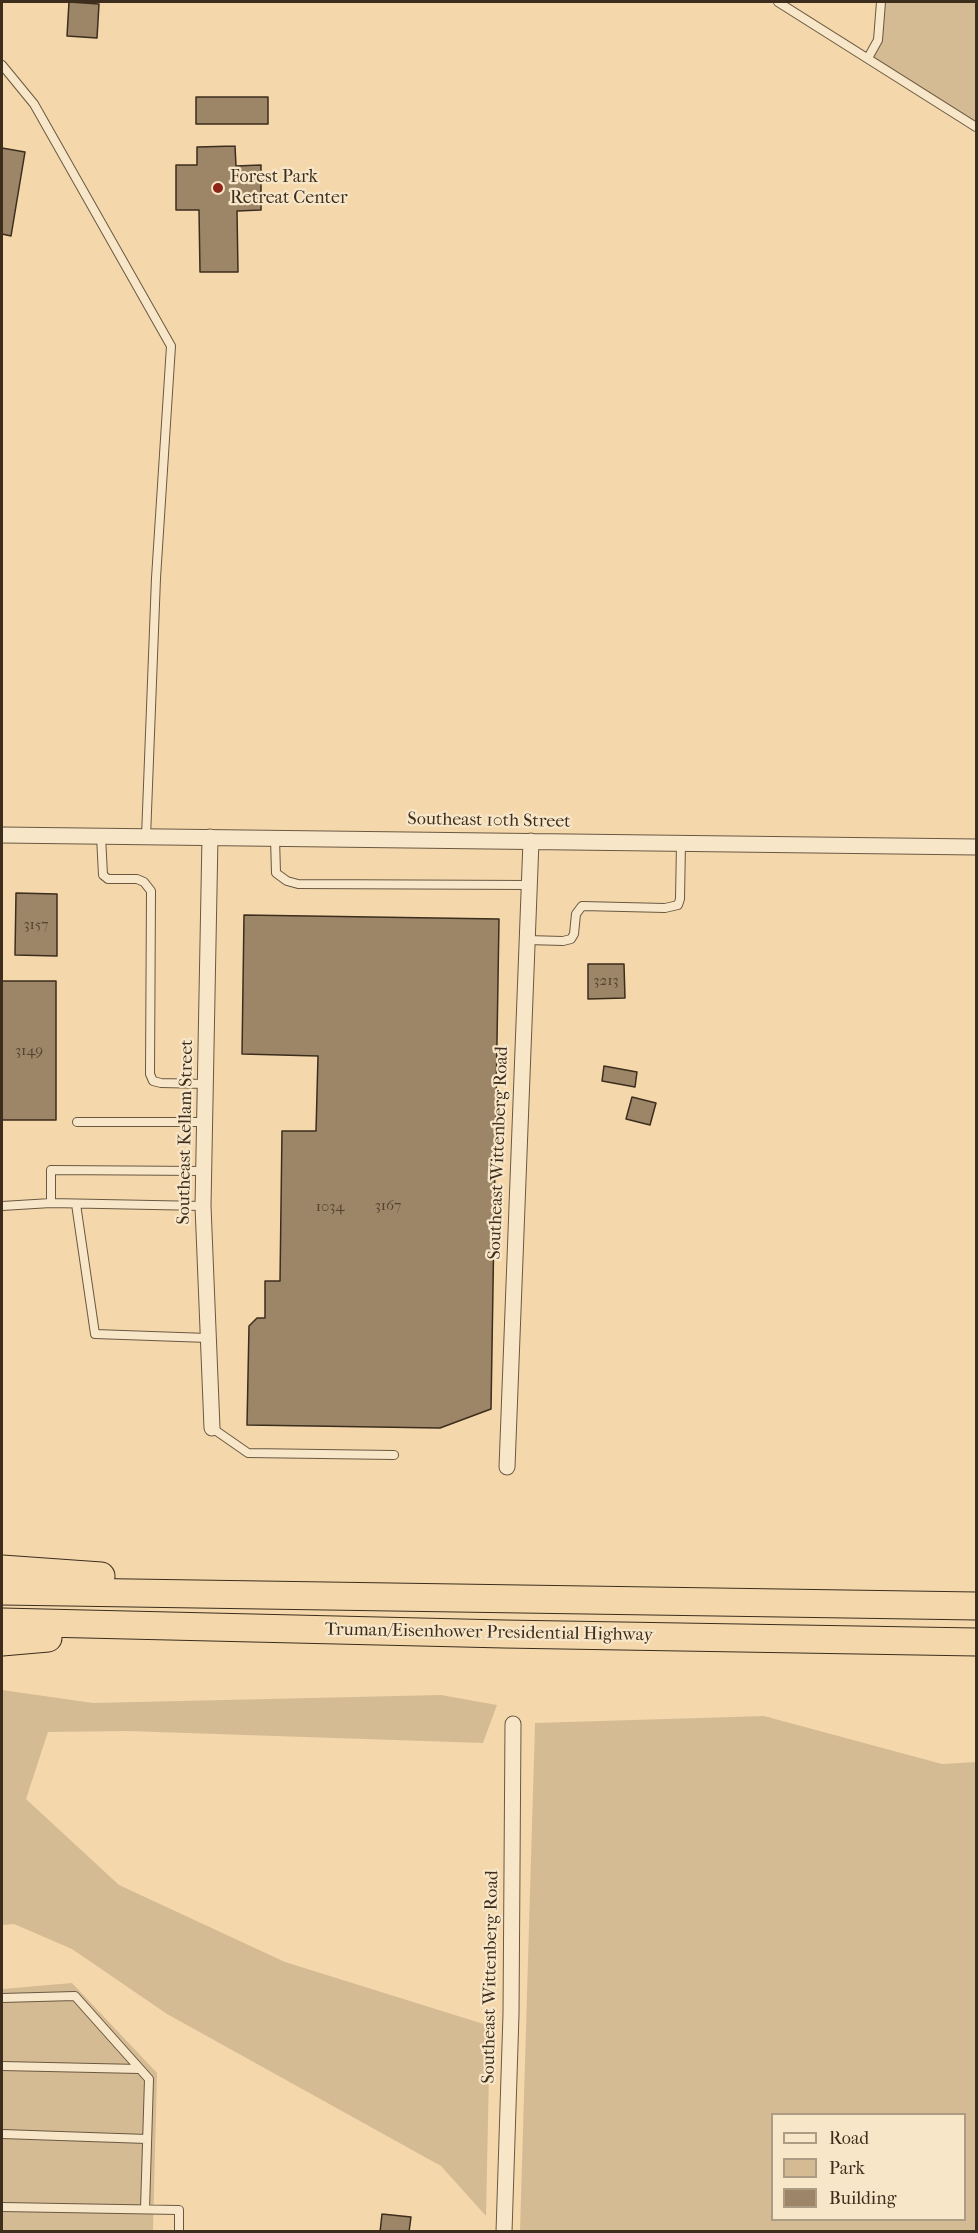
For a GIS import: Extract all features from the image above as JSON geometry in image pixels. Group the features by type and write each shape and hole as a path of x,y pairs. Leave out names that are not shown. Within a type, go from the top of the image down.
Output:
{"highway":[{"path":"2,1569 179,1580 305,1597"},
{"name":"Truman/Eisenhower Presidential Highway","path":"2,1591 976,1606"},
{"name":"Truman/Eisenhower Presidential Highway","path":"2,1622 976,1642"},
{"path":"2,1642 57,1637 94,1637 214,1626"}],"street":[{"name":"Southeast 10th Street","path":"2,835 976,848"},
{"name":"Southeast Kellam Street","path":"210,837 203,1206 212,1428"},
{"name":"Southeast Wittenberg Road","path":"507,1467 531,841"},
{"name":"Southeast Wittenberg Road","path":"504,2232 511,2014 513,1724"}],"lane":[{"path":"778,2 976,127"},
{"path":"868,58 878,40 881,2"},
{"path":"2,64 34,104 171,346 156,578 146,837"},
{"path":"101,836 103,875 108,879 137,879 144,882 151,891 150,1074 153,1081 161,1083 206,1084"},
{"path":"275,838 276,873 287,881 298,884 529,885"},
{"path":"527,940 563,941 571,939 574,934 576,914 582,906 664,908 678,905 681,843"},
{"path":"77,1122 206,1122"},
{"path":"51,1203 51,1170 204,1171"},
{"path":"2,1206 51,1203 203,1206"},
{"path":"76,1204 95,1334 208,1338"},
{"path":"212,1428 248,1453 394,1455"},
{"path":"2,1998 75,1996 149,2079 145,2209"},
{"path":"2,2066 140,2069"},
{"path":"2,2134 147,2139"},
{"path":"2,2207 179,2210 179,2232"}],"green space":[{"path":"881,2 976,2 976,127 868,58 874,50"},
{"path":"2,1690 93,1703 441,1695 497,1705 483,1743 127,1731 48,1732 26,1799 119,1885 285,1962 490,2026 486,2216 441,2166 167,2014 72,1949 14,1924 2,1925"},
{"path":"764,1716 942,1764 976,1762 976,2231 520,2231 535,1723"},
{"path":"72,1983 157,2073 153,2231 2,2232 2,1989"}],"building":[{"path":"69,2 99,4 97,38 67,36"},
{"name":"Forest Park Retreat Center","path":"196,97 268,97 268,124 196,124"},
{"name":"Forest Park Retreat Center","path":"235,146 236,166 261,165 261,210 237,211 238,272 200,272 199,210 176,210 176,165 197,165 197,147"},
{"path":"2,148 25,152 11,236 2,234"},
{"path":"16,893 57,894 57,956 15,955"},
{"path":"244,915 499,919 491,1409 440,1428 247,1425 249,1326 257,1318 265,1318 265,1281 280,1281 282,1131 316,1131 318,1056 242,1054"},
{"path":"588,964 624,964 625,998 588,999"},
{"path":"2,981 56,981 56,1120 2,1120"},
{"path":"604,1066 637,1072 635,1087 602,1081"},
{"path":"632,1097 656,1103 650,1125 626,1119"},
{"path":"382,2214 411,2217 409,2232 380,2232"}],"place":[{"name":"Forest Park Retreat Center","path":"218,188"}]}
